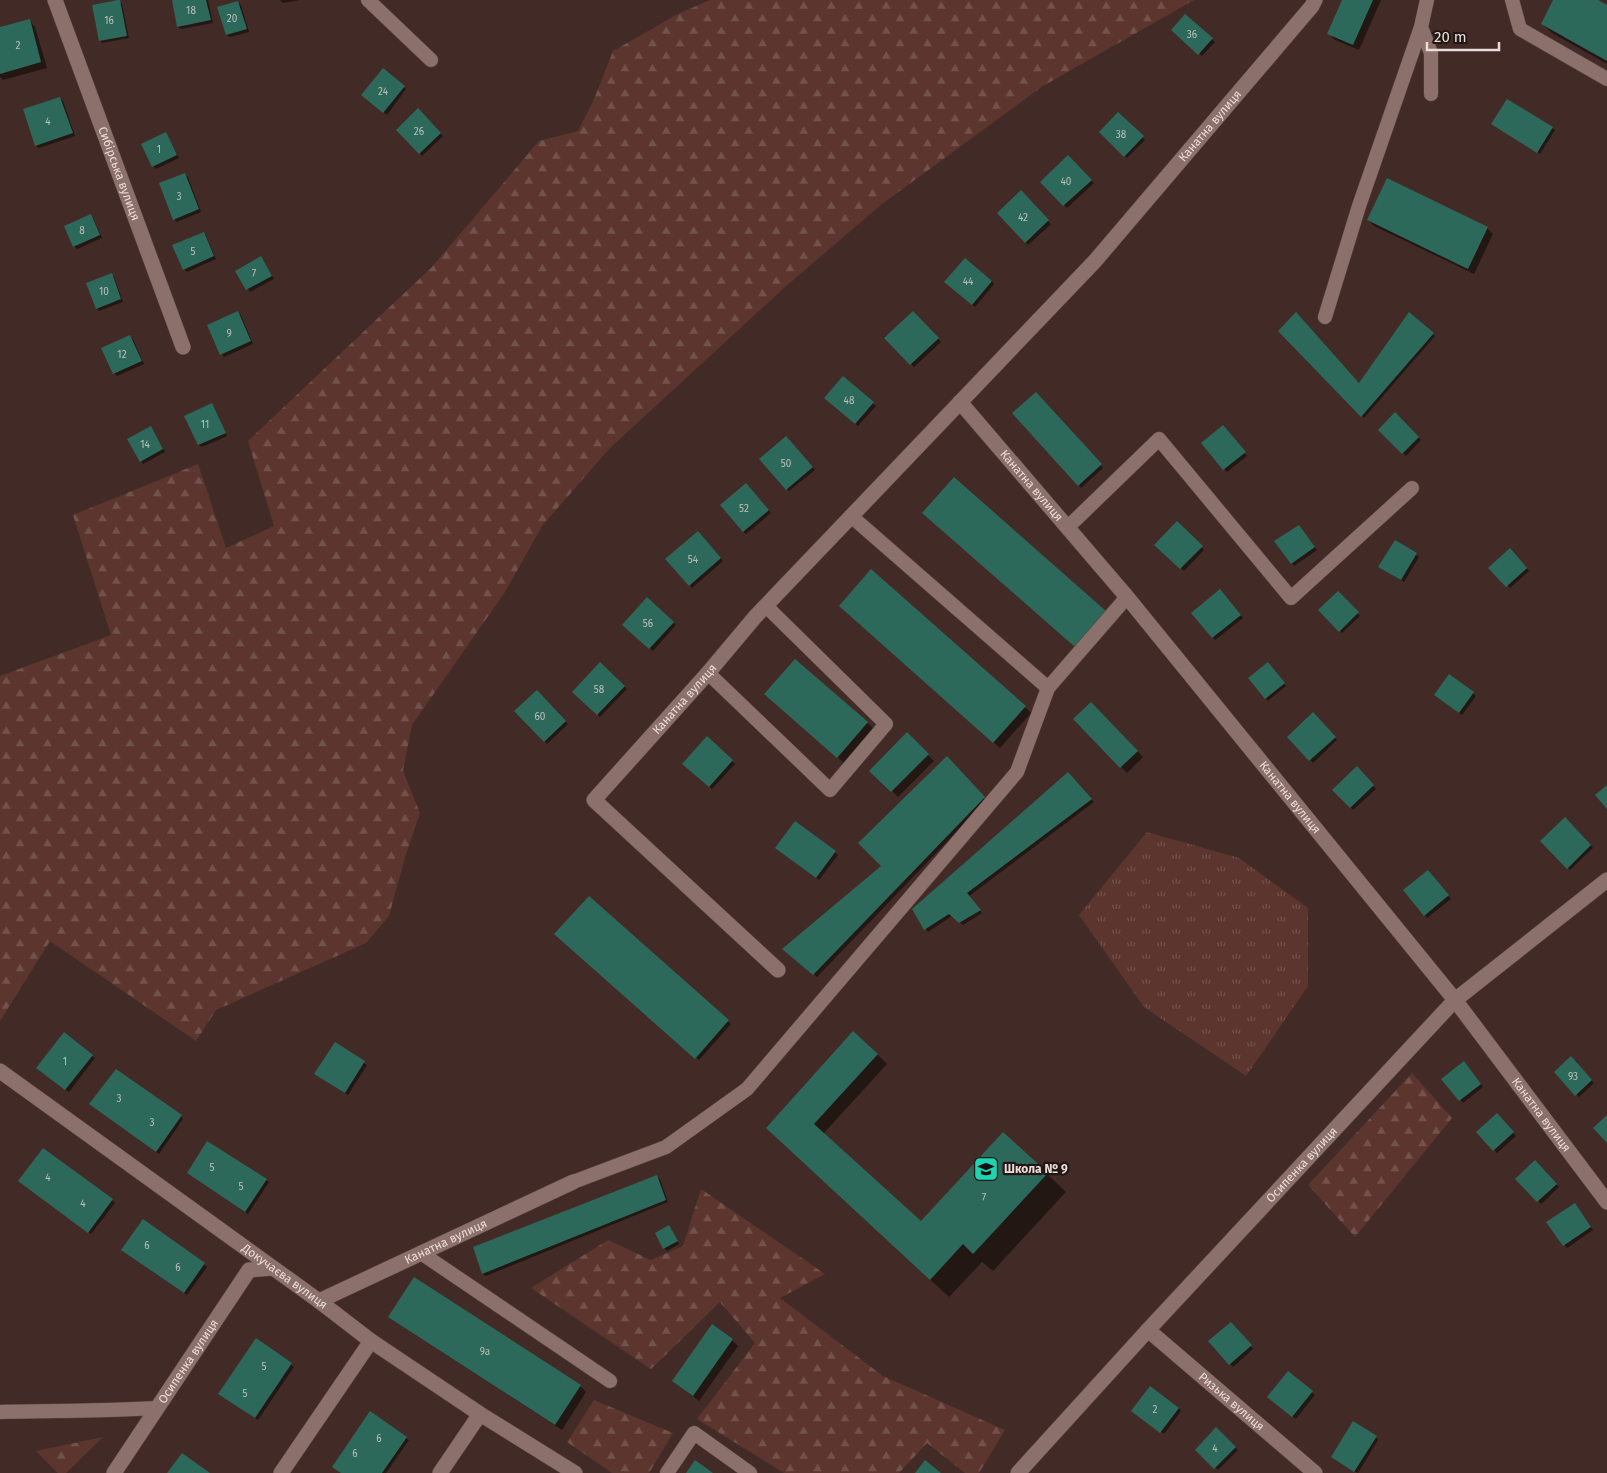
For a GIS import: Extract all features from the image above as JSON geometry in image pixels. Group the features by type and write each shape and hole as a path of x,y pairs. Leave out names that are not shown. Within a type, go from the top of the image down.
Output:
{"street":[{"name":"Сибірська вулиця","path":"55,0 183,347"},
{"name":"Канатна вулиця","path":"778,970 594,800 766,606 1095,260 1312,6 1315,0"},
{"name":"Канатна вулиця","path":"960,402 1127,597 1455,1000 1607,1202"},
{"name":"Осипенка вулиця","path":"1018,1473 1148,1330 1455,1000 1607,880"},
{"name":"Докучаєва вулиця","path":"0,1071 319,1301 371,1341 480,1414 574,1473"},
{"name":"Канатна вулиця","path":"319,1301 573,1182"},
{"name":"Осипенка вулиця","path":"114,1473 249,1270 273,1268"},
{"name":"Ризька вулиця","path":"1148,1330 1315,1473"},
{"path":"281,1473 371,1341"},
{"path":"440,1473 480,1414"}],"lane":[{"path":"368,0 431,60"},
{"path":"1325,317 1359,206 1421,27 1427,0"},
{"path":"1512,0 1520,29 1607,79"},
{"path":"1421,27 1430,53 1431,94"},
{"path":"1068,527 1158,439 1291,598 1412,488"},
{"path":"851,516 1048,688"},
{"path":"573,1182 666,1147 747,1089 1017,772 1048,688 1127,597"},
{"path":"708,673 830,790 886,724 766,606"},
{"path":"422,1253 610,1381"},
{"path":"0,1412 108,1411 157,1408"},
{"path":"667,1473 694,1433 750,1473"}],"green space":[{"path":"710,0 1194,0 1043,86 882,204 785,287 609,449 542,526 505,592 412,725 403,771 420,813 405,857 389,916 366,943 216,1010 196,1041 50,941 0,1021 0,676 111,635 73,515 198,464 226,548 274,526 248,441 432,267 539,141 578,131 594,99 613,51 678,14"},
{"path":"1147,832 1239,858 1308,908 1308,986 1246,1076 1144,1007 1079,915"},
{"path":"1412,1073 1452,1118 1355,1237 1308,1185"},
{"path":"701,1189 825,1274 780,1298 883,1376 1005,1430 979,1473 965,1473 927,1443 899,1473 784,1473 697,1419 755,1343 720,1302 651,1369 531,1288 608,1240 651,1260 683,1246"},
{"path":"594,1400 673,1433 649,1473 612,1473 567,1442"},
{"path":"103,1437 66,1473 58,1473 36,1451"}],"building":[{"path":"120,0 127,36 99,41 92,5"},
{"path":"172,0 206,0 211,20 177,27"},
{"path":"1342,0 1373,0 1353,45 1327,34"},
{"path":"1553,0 1598,0 1607,5 1607,61 1541,24"},
{"path":"238,1 247,29 226,35 217,7"},
{"path":"1185,14 1213,38 1198,55 1171,30"},
{"path":"30,19 41,62 0,74 0,27"},
{"path":"383,68 405,86 383,113 361,95"},
{"path":"60,97 73,133 35,146 23,109"},
{"path":"1507,99 1553,127 1537,153 1491,124"},
{"path":"418,108 441,133 419,154 396,130"},
{"path":"1118,112 1144,136 1124,157 1099,132"},
{"path":"166,132 177,155 152,167 141,144"},
{"path":"1068,155 1092,180 1063,206 1040,182"},
{"path":"185,173 199,209 173,220 159,183"},
{"path":"1387,178 1488,227 1468,269 1367,220"},
{"path":"1021,190 1049,220 1025,243 997,213"},
{"path":"91,214 100,235 73,247 64,226"},
{"path":"204,232 214,256 183,270 172,245"},
{"path":"261,256 272,276 246,290 235,271"},
{"path":"965,258 992,281 972,305 944,282"},
{"path":"112,273 121,299 96,309 86,283"},
{"path":"238,311 251,341 220,355 207,325"},
{"path":"913,311 939,338 910,365 884,338"},
{"path":"1296,312 1359,383 1409,312 1434,333 1361,417 1278,331"},
{"path":"130,335 142,361 113,374 101,348"},
{"path":"843,376 874,402 855,424 824,398"},
{"path":"1036,392 1102,464 1078,486 1012,413"},
{"path":"212,403 226,433 198,445 184,416"},
{"path":"1395,412 1419,437 1402,454 1378,430"},
{"path":"1223,425 1246,452 1223,470 1201,443"},
{"path":"151,426 163,449 140,462 127,439"},
{"path":"786,436 813,467 786,490 759,459"},
{"path":"954,477 1107,612 1075,647 922,513"},
{"path":"746,483 769,510 743,532 720,505"},
{"path":"1177,521 1203,546 1180,569 1154,545"},
{"path":"1299,525 1315,547 1291,564 1274,541"},
{"path":"698,531 721,558 689,586 665,559"},
{"path":"1395,540 1417,553 1401,580 1378,567"},
{"path":"1510,548 1527,568 1506,587 1488,568"},
{"path":"871,569 1026,706 993,743 839,606"},
{"path":"1220,589 1241,615 1212,638 1191,613"},
{"path":"1338,591 1359,612 1339,632 1318,610"},
{"path":"647,597 674,622 649,649 622,625"},
{"path":"795,659 868,722 837,758 764,694"},
{"path":"600,662 625,686 597,715 572,692"},
{"path":"1268,662 1285,683 1265,699 1248,678"},
{"path":"1449,674 1474,692 1459,713 1434,695"},
{"path":"537,690 566,721 544,742 514,711"},
{"path":"1091,702 1138,751 1120,768 1073,719"},
{"path":"1313,712 1336,737 1309,761 1287,737"},
{"path":"907,732 929,754 891,792 869,771"},
{"path":"707,736 733,760 709,787 682,764"},
{"path":"947,756 985,797 813,975 782,949 881,866 858,843"},
{"path":"1357,766 1374,785 1350,808 1332,790"},
{"path":"1068,772 1092,799 967,893 981,910 959,923 949,914 924,930 912,909"},
{"path":"1607,785 1607,809 1595,795"},
{"path":"1565,817 1591,845 1567,869 1540,841"},
{"path":"795,821 836,851 816,878 775,848"},
{"path":"1428,870 1449,895 1424,916 1403,890"},
{"path":"589,896 729,1020 695,1059 554,934"},
{"path":"853,1031 878,1054 814,1124 921,1221 1003,1132 1048,1173 973,1254 963,1244 930,1280 766,1128"},
{"path":"64,1032 93,1055 65,1090 36,1068"},
{"path":"335,1042 365,1061 345,1093 314,1074"},
{"path":"1571,1056 1592,1080 1575,1096 1554,1072"},
{"path":"1464,1061 1481,1084 1459,1101 1441,1079"},
{"path":"116,1069 182,1115 156,1152 89,1104"},
{"path":"1497,1113 1514,1132 1493,1151 1476,1132"},
{"path":"1607,1115 1607,1143 1593,1128"},
{"path":"207,1141 267,1179 245,1212 187,1173"},
{"path":"43,1148 113,1199 88,1233 18,1181"},
{"path":"1535,1160 1557,1184 1537,1202 1515,1179"},
{"path":"657,1175 666,1200 482,1274 473,1247"},
{"path":"1575,1203 1591,1227 1563,1246 1546,1222"},
{"path":"143,1219 205,1263 184,1293 121,1250"},
{"path":"669,1225 678,1241 663,1249 655,1233"},
{"path":"414,1277 581,1385 555,1425 388,1317"},
{"path":"1231,1322 1252,1345 1229,1365 1208,1341"},
{"path":"712,1324 733,1339 693,1396 672,1381"},
{"path":"256,1338 292,1363 255,1418 218,1394"},
{"path":"1288,1371 1313,1391 1292,1417 1267,1397"},
{"path":"1150,1386 1179,1408 1160,1433 1131,1411"},
{"path":"370,1411 407,1437 382,1473 341,1473 332,1467"},
{"path":"1353,1421 1377,1436 1354,1472 1331,1457"},
{"path":"1216,1427 1236,1447 1214,1469 1195,1450"},
{"path":"182,1453 210,1473 167,1473"},
{"path":"695,1460 713,1473 686,1473"},
{"path":"925,1460 941,1473 915,1473"}],"place":[{"name":"Школа № 9","path":"986,1169"}]}
